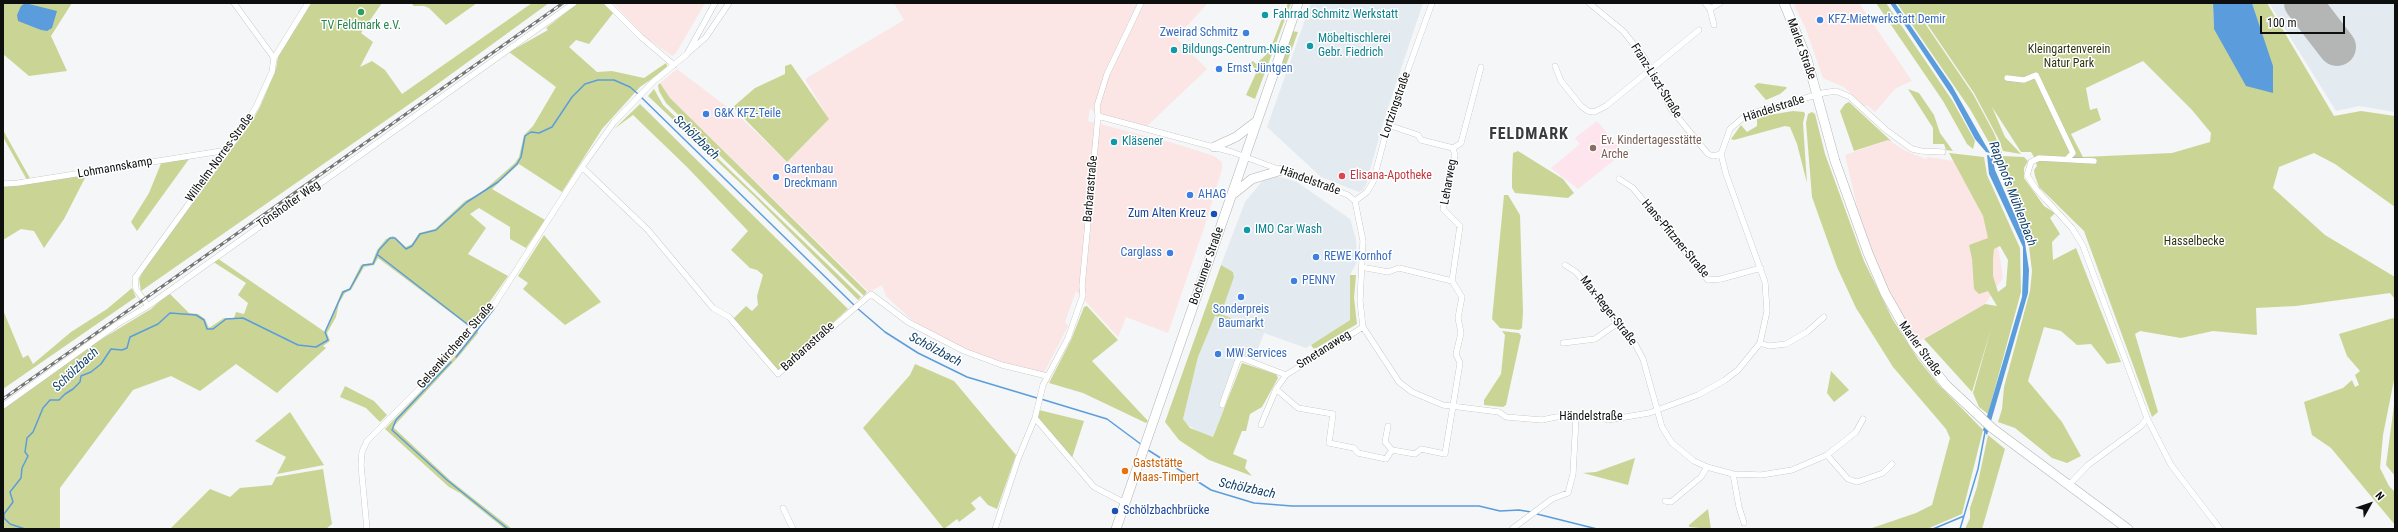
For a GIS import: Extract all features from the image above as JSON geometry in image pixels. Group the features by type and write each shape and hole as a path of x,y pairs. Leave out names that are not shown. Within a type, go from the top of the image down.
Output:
{"main road":[{"name":"Bochumer Straße","path":"1116,529 1298,3"},
{"name":"Marler Straße","path":"1784,3 1798,35 1843,184 1868,253 1885,293 1922,354 1946,384 1972,411 2068,486 2128,529"},
{"path":"1214,147 1236,137 1257,121"},
{"path":"1232,195 1252,178 1282,170"}],"street":[{"path":"234,3 274,58"},
{"name":"Wilhelm-Norres-Straße","path":"148,306 136,289 135,278 184,208 228,150 256,107 272,72 274,58 308,3"},
{"name":"Tönsholter Weg","path":"3,406 116,326 148,306 574,3"},
{"path":"608,3 641,37 674,64"},
{"name":"Gelsenkirchener Straße","path":"687,54 715,3"},
{"name":"Gelsenkirchener Straße","path":"367,529 361,465 362,452 367,441 426,382 494,305 582,167 614,122 674,64 706,37 729,3"},
{"name":"Barbarastraße","path":"995,529 1018,460 1035,418 1047,376 1068,338 1083,295 1082,286 1098,116 1097,106 1107,74 1141,3"},
{"name":"Lortzingstraße","path":"1355,201 1371,187 1388,125 1432,3"},
{"name":"Franz-Liszt-Straße","path":"1589,3 1623,31 1644,57 1671,109 1704,149 1713,156 1721,154"},
{"path":"1705,3 1710,9 1714,25"},
{"path":"1710,9 1720,3"},
{"path":"708,16 718,20"},
{"path":"1555,66 1561,80 1581,106 1588,111 1594,112 1600,110 1699,30"},
{"name":"Leharweg","path":"1388,125 1418,135 1421,140 1453,148 1460,143 1481,67"},
{"path":"2007,78 2024,80 2036,75 2073,153 2068,158"},
{"name":"Marler Straße","path":"1817,95 1836,91 1850,97 1902,143 1921,152 1943,152"},
{"name":"Händelstraße","path":"1245,157 1342,192 1355,201 1362,241 1360,301 1363,326 1404,386 1426,399 1443,405 1454,405 1499,412 1506,417 1542,420 1556,417 1576,418 1598,416 1608,420 1649,414 1698,395 1725,380 1738,370 1760,343 1766,325 1768,303 1765,282 1726,174 1721,154 1730,129 1746,115 1817,95"},
{"path":"1098,116 1214,147 1245,157"},
{"name":"Leharweg","path":"1452,281 1460,226 1443,209 1455,156 1453,148"},
{"name":"Lohmannskamp","path":"3,184 18,183 228,150"},
{"path":"2094,161 2068,158 2036,158 2028,166 2027,175 2036,189 2072,228 2083,246 2147,418 2171,465 2220,529"},
{"name":"Barbarastraße","path":"582,167 648,230 713,308 729,317 778,374 847,313 871,294 908,322 964,351 1002,365 1047,376"},
{"name":"Hans-Pfitzner-Straße","path":"1618,179 1633,188 1708,280 1721,280 1761,268"},
{"name":"Max-Reger-Straße","path":"1565,265 1576,272 1635,344 1643,359 1656,410 1662,427 1672,443 1687,456 1707,467 1733,474 1761,475 1801,468 1827,455 1856,432 1863,419"},
{"path":"1361,267 1388,272 1400,268 1452,281 1462,297 1458,318 1461,333 1456,354 1460,363 1445,454 1421,449 1415,454 1392,450 1385,442 1388,426"},
{"path":"1760,343 1769,346 1786,344 1807,332 1824,317"},
{"path":"1563,344 1595,339 1618,323"},
{"name":"Smetanaweg","path":"1261,425 1276,388 1286,375 1363,326"},
{"name":"Smetanaweg","path":"1222,405 1239,357 1286,375"},
{"path":"1276,388 1298,408 1333,414 1329,443 1354,448 1358,453 1386,459 1392,450"},
{"path":"1035,418 1094,487 1126,502"},
{"path":"1512,529 1552,499 1568,493 1573,474 1576,418"},
{"path":"2068,486 2088,465 2141,426 2147,418"},
{"path":"1827,455 1848,479 1857,482 1883,473 1892,464"},
{"path":"1666,501 1671,502 1701,478 1707,467"},
{"path":"1733,474 1739,507 1744,523"},
{"path":"783,508 793,529"}],"shaded area":[{"path":"613,3 705,3 676,53 672,56 644,36"},
{"path":"894,3 1208,3 1176,38 1207,69 1145,128 1098,116 1090,108 1088,121 1173,143 1214,156 1222,162 1222,169 1206,222 1168,333 1126,317 1118,337 1076,291 1065,322 1068,326 1044,373 1002,363 964,349 915,323 886,296 882,285 869,292 670,98 660,83 677,69 739,116 787,162 829,119 805,79 904,20"},
{"path":"1311,3 1423,3 1383,123 1366,185 1363,190 1359,192 1321,177 1267,127"},
{"path":"1797,3 1859,3 1912,81 1896,88 1875,112 1868,106 1864,106 1844,87 1823,78 1805,27 1794,5"},
{"path":"2269,3 2395,3 2395,112 2359,106 2336,111"},
{"path":"1597,121 1623,153 1578,189 1551,168 1580,144 1575,138"},
{"path":"1888,140 1906,151 1925,159 1928,157 1954,161 1983,216 1999,252 2003,278 1985,304 1914,344 1868,253 1845,155"},
{"path":"1269,177 1280,177 1297,182 1350,219 1356,239 1357,262 1350,275 1350,320 1306,348 1264,333 1254,360 1238,354 1220,405 1225,406 1213,437 1202,434 1185,423 1183,419 1198,357 1215,315 1263,333 1221,314 1234,277 1233,272 1221,265 1245,202 1264,179"}],"green space":[{"path":"3,3 72,3 51,36 67,71 29,76 3,54"},
{"path":"310,3 382,3 361,33 373,42 360,67 372,61 385,70 402,94 532,3 549,3 421,96 141,291 139,279 147,264 198,192 249,126 260,107 276,69 278,57"},
{"path":"411,3 477,3 446,25 429,8 424,6 414,6"},
{"path":"578,3 605,3 614,12 589,44 576,40 569,47 597,72 612,71 644,78 666,63 668,68 640,87 602,129 562,192 519,164 492,189 545,220 526,248 510,239 510,227 479,208 470,214 486,228 468,254 508,276 471,328 378,258 374,265 364,267 351,290 345,293 339,303 336,317 327,333 330,341 323,346 326,348 277,393 236,364 200,391 171,376 133,390 60,488 60,529 3,529 3,409 100,340 151,309 169,293 189,313 198,314 205,319 209,328 224,318 234,318 236,312 244,314 248,303 238,295 246,283 212,261 217,258 325,332 342,291 349,289 361,265 372,263 377,250 386,239 393,236 406,247 412,244 419,233 435,229 465,201 481,193 515,163 519,157 524,135 533,126 556,87 509,52 548,30 546,28"},
{"path":"1288,3 1291,3 1255,99 1246,95 1257,71 1250,63 1253,61 1256,64 1269,52"},
{"path":"1876,3 1886,3 1952,100 1975,141 1973,149 1967,144 1943,101"},
{"name":"Hasselbecke","path":"1897,3 2213,3 2214,29 2273,93 2272,66 2252,3 2267,3 2334,116 2361,111 2395,116 2395,207 2335,164 2314,153 2279,167 2273,188 2325,235 2395,277 2395,299 2390,293 2296,306 2256,308 2257,335 2213,331 2181,338 2140,331 2135,334 2158,412 2152,417 2084,231 2039,187 2034,170 2037,166 2034,157 2031,152 2021,152 1992,107 2005,137 2021,154 2003,151 1998,138 1974,93 1925,21 1924,22 1973,94 1994,133 2002,153 1995,153 1970,109","holes":["2143,61 2192,110 2211,133 2210,142 2172,153 2083,157 2071,134 2101,120 2097,108 2090,110 2086,88"]},
{"path":"1292,31 1298,32 1285,68 1282,62"},
{"path":"791,64 829,119 787,162 733,107 755,88 785,74 785,66"},
{"path":"660,83 670,98 867,292 864,296 666,103 659,91 658,85"},
{"path":"1758,83 1787,88 1780,94 1766,100 1754,86"},
{"path":"654,89 663,105 861,297 858,300 754,196 648,96"},
{"path":"1908,89 1919,93 1934,115 1940,133 1953,151 1946,150 1944,144 1933,144 1933,128"},
{"path":"1849,102 1892,142 1888,140 1854,151 1840,111 1845,104"},
{"path":"640,104 848,309 779,371 775,369 733,319 746,306 752,311 758,305 757,296 763,275 757,270 750,268 731,250 748,231 687,167 633,115 614,129"},
{"path":"1793,111 1804,112 1805,114 1803,123 1807,183 1797,144 1790,127 1785,126 1734,140 1731,139 1741,125 1747,132 1757,126 1757,117"},
{"path":"1812,112 1815,114 1825,154 1864,261 1893,320 1918,359 1938,384 1983,430 1962,514 1927,529 1869,529 1916,513 1932,505 1950,438 1946,429 1893,367 1856,308 1837,267 1812,197 1806,123 1808,114"},
{"path":"3,130 31,180 27,180 3,137"},
{"path":"1518,151 1563,179 1574,193 1568,198 1515,193 1512,188 1513,153"},
{"path":"1949,153 1984,157 1987,175 2020,248 2021,292 1988,414 1979,407 1973,393 1991,329 1972,392 1924,339 1985,304 1997,306 1988,291 1979,294 1974,289 1972,259 1969,245 1988,238 1983,216","holes":["2000,246 2008,260 2006,286 1998,292 1993,276 1994,249"]},
{"path":"2001,156 2024,157 2028,161 2024,168 2024,178 2044,206 2055,213 2050,218 2060,234 2052,242 2053,260 2076,248 2121,362 2107,364 2091,344 2077,345 2061,331 2044,327 2028,381 2062,422 2081,456 2067,463 2052,458 2015,428 1998,422 2002,409 2004,387 2030,291 2032,271 2028,238 1997,166 1996,160 2001,160"},
{"path":"189,159 137,231 131,222 149,193 162,161"},
{"path":"87,174 64,219 44,248 34,231 21,229 3,240 3,186"},
{"path":"1504,195 1508,195 1520,215 1523,312 1522,328 1519,330 1500,328 1492,319"},
{"path":"544,235 601,302 565,325 523,289 528,283 518,276"},
{"path":"1221,265 1233,272 1234,277 1221,314 1264,332 1215,316 1198,357 1183,419 1190,428 1213,437 1242,363 1276,374 1278,378 1262,407 1250,414 1246,431 1242,431 1233,454 1247,460 1245,468 1252,476 1209,460 1179,440 1165,422"},
{"path":"1350,275 1356,275 1354,298 1357,324 1315,349 1311,345 1350,320"},
{"path":"132,288 136,297 3,389 3,310 23,358 28,355 33,364 71,332 107,309"},
{"path":"1087,306 1118,340 1092,361 1148,421 1146,423 1083,393 1049,383 1071,340 1084,307"},
{"path":"2393,318 2395,320 2395,375 2383,435 2380,468 2389,486 2395,492 2395,525 2331,448 2312,435 2304,402 2343,388 2352,380 2355,387 2359,385 2355,375 2360,371 2347,356 2339,334"},
{"path":"478,328 478,333 460,355 393,427 451,481 512,529 505,529 460,493 449,487 385,429 457,354"},
{"path":"1502,331 1519,333 1521,336 1506,405 1503,407 1484,405 1484,400 1501,374 1505,335"},
{"path":"915,364 954,381 1016,455 997,509 988,505 980,496 971,503 976,509 959,522 957,519 944,529 863,428 910,375"},
{"path":"1831,371 1849,390 1834,402 1827,393"},
{"path":"345,386 374,401 387,415 380,422 366,408 340,397"},
{"path":"2395,398 2395,476 2386,465"},
{"path":"1039,410 1084,421 1072,458 1037,418"},
{"path":"290,412 324,465 277,474 286,457 255,441"},
{"path":"1988,435 2005,449 1982,529 1965,529 1970,518 1970,508 1977,487"},
{"path":"1635,458 1628,485 1583,473 1596,472"},
{"path":"323,469 332,524 326,529 170,529 210,489 230,497 240,488 272,485 276,477"},
{"path":"1708,509 1711,529 1689,527 1689,525"}],"water":[{"path":"25,3 57,11 52,28 47,31 41,30 18,21 17,15 21,6"},
{"path":"1890,3 1895,3 1952,86 1990,153 1986,152 1975,139 1952,96"},
{"path":"2213,3 2252,3 2273,66 2273,93 2246,86 2214,29"},
{"path":"1987,155 1992,156 1995,170 2024,236 2029,270 2028,293 1987,435 1983,430 2022,297 2023,247 1989,174"}],"waterway":[{"name":"Schölzbach","path":"25,529 10,524 4,518 4,514 13,502 10,492 21,478 22,468 28,456 25,452 27,438 33,432 43,408 50,400 59,400 73,389 80,382 81,376 91,372 101,364 111,349 122,350 127,348 130,337 158,324 170,313 196,315 204,320 207,329 213,329 226,319 243,318 298,345 316,347 328,340 325,332 343,292 350,289 363,265 373,264 379,250 390,238 395,238 406,249 412,246 420,234 436,230 467,202 498,182 517,164 521,157 525,136 531,132 539,133 552,127 572,97 585,84 598,80 614,80 630,87 638,94"},
{"name":"Schölzbach","path":"641,97 854,305"},
{"path":"378,255 471,327"},
{"name":"Schölzbach","path":"857,308 885,332 918,353 967,377 1037,398"},
{"path":"456,357 494,309"},
{"path":"451,362 396,420 392,430 447,480 508,529"},
{"name":"Schölzbach","path":"1041,399 1107,419 1142,445"},
{"name":"Rapphofs Mühlenbach","path":"1960,529 1978,469 1985,432"},
{"name":"Schölzbach","path":"1148,450 1211,490 1254,503 1292,506 1479,506 1500,511 1519,510 1531,512"},
{"name":"Schölzbach","path":"1537,514 1597,529"},
{"name":"Schölzbach","path":"1933,529 1964,516"}],"runway":[{"path":"2303,3 2337,47"}],"railway":[{"path":"3,399 563,3"}],"place":[{"name":"TV Feldmark e.V.","path":"361,12"},
{"name":"Fahrrad Schmitz Werkstatt","path":"1265,15"},
{"name":"KFZ-Mietwerkstatt Demir","path":"1820,20"},
{"name":"Zweirad Schmitz","path":"1246,33"},
{"name":"Möbeltischlerei Gebr. Fiedrich","path":"1310,46"},
{"name":"Bildungs-Centrum-Nies","path":"1174,50"},
{"name":"Ernst Jüntgen","path":"1219,69"},
{"name":"G&K KFZ-Teile","path":"706,114"},
{"name":"Kläsener","path":"1114,142"},
{"name":"Ev. Kindertagesstätte Arche","path":"1593,148"},
{"name":"Elisana-Apotheke","path":"1342,176"},
{"name":"Gartenbau Dreckmann","path":"776,177"},
{"name":"AHAG","path":"1190,195"},
{"name":"Zum Alten Kreuz","path":"1214,214"},
{"name":"IMO Car Wash","path":"1247,230"},
{"name":"Carglass","path":"1170,253"},
{"name":"REWE Kornhof","path":"1316,257"},
{"name":"PENNY","path":"1294,281"},
{"name":"Sonderpreis Baumarkt","path":"1241,297"},
{"name":"MW Services","path":"1218,354"},
{"name":"Gaststätte Maas-Timpert","path":"1125,471"},
{"name":"Schölzbachbrücke","path":"1115,511"}],"district":[{"name":"FELDMARK","path":"1529,135"}],"park label":[{"name":"Kleingartenverein Natur Park","path":"2069,57"}]}
